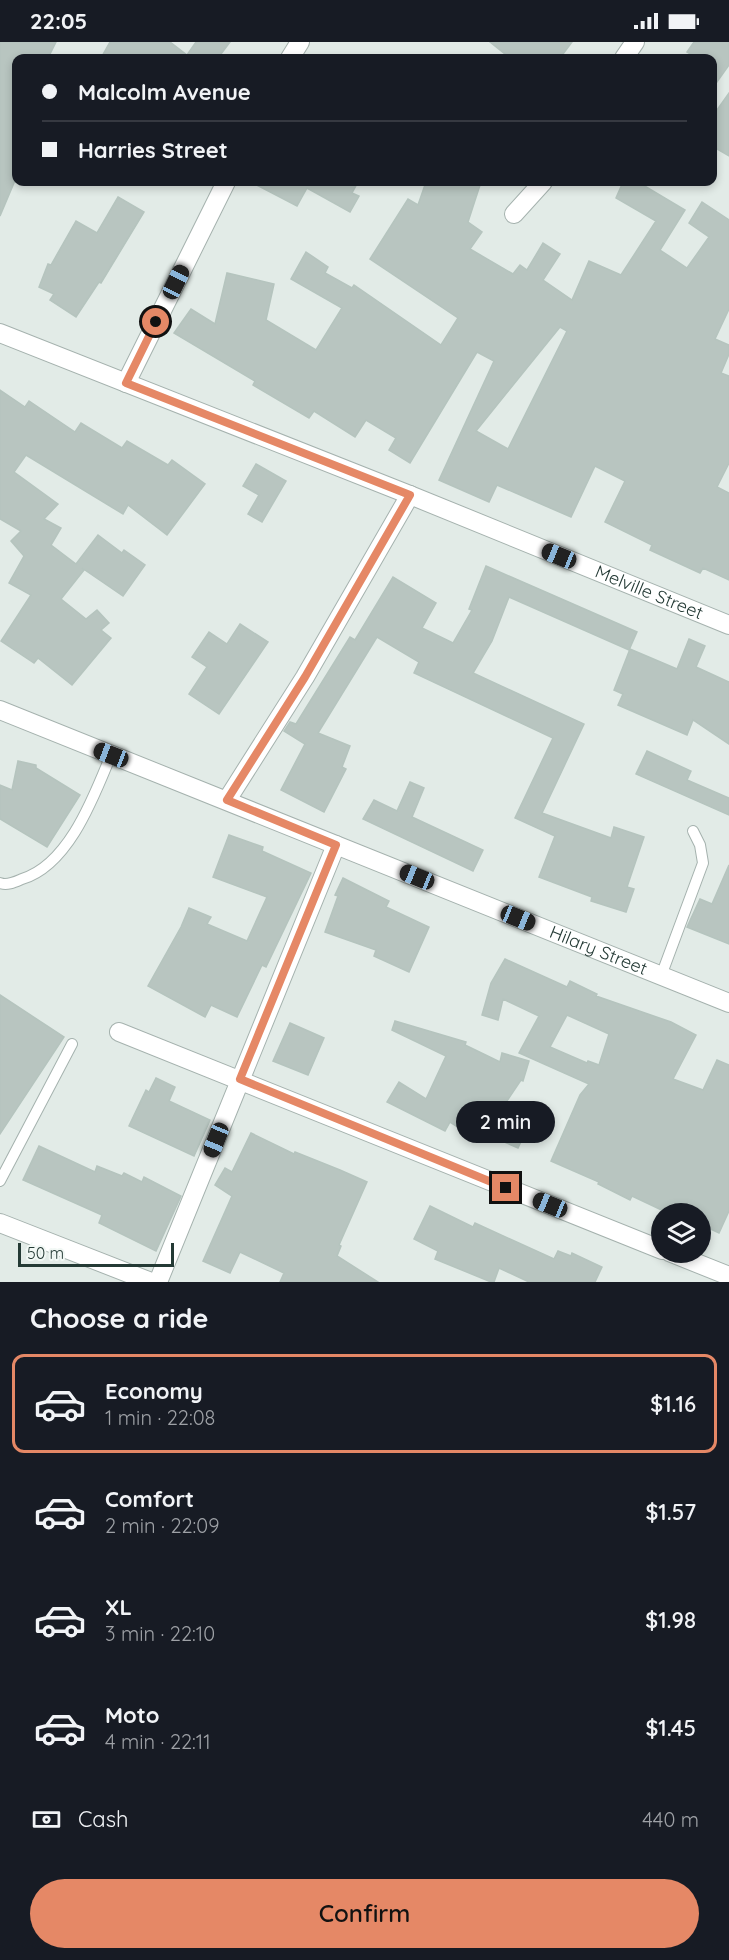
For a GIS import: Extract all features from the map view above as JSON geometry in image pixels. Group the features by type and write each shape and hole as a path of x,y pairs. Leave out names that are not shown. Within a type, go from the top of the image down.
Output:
{"street":[{"path":"126,383 224,186"},
{"path":"514,214 539,186"},
{"name":"Melville Street","path":"0,333 410,495 729,625"},
{"path":"227,800 305,677 410,495"},
{"name":"Hilary Street","path":"0,710 729,1003"},
{"path":"158,1282 336,845"},
{"path":"119,1032 651,1246"},
{"path":"0,1223 151,1282"},
{"path":"696,1263 729,1276"}],"lane":[{"path":"0,883 5,885 32,876 50,863 69,840 93,799 111,755"},
{"path":"661,976 703,863 700,845 693,831"},
{"path":"0,1181 72,1044"}],"building":[{"path":"0,42 56,42 50,54 12,54 13,186 0,216"},
{"path":"110,42 170,42 186,54 103,54"},
{"path":"196,42 230,42 221,54 188,54"},
{"path":"490,42 572,42 563,54 505,54"},
{"path":"694,42 729,42 729,65 717,82 717,54 687,52"},
{"path":"729,93 729,156 717,149 717,110"},
{"path":"259,186 356,186 352,193 359,196 350,212 307,188 297,206"},
{"path":"425,186 480,186 468,222 482,232 470,249 513,274 520,265 527,270 543,243 560,254 543,280 572,300 589,261 621,275 656,221 616,198 621,186 645,186 685,210 660,250 687,268 709,237 689,223 702,202 729,220 729,309 715,339 729,345 729,354 721,373 729,376 729,463 717,487 729,493 729,580 703,568 700,573 650,550 652,545 605,522 625,481 595,466 571,517 497,485 489,502 439,480 494,361 477,352 410,463 389,450 396,438 366,420 355,437 314,411 309,418 253,385 255,381 174,333 191,309 215,324 227,273 274,284 266,320 316,350 342,308 291,279 306,252 328,267 325,273 352,288 354,285 441,345 458,318 370,259 408,199 418,205","holes":["560,327 567,331 508,449 476,431"]},
{"path":"118,197 144,212 101,283 99,282 76,317 50,300 54,294 39,287 48,264 51,265 76,221 97,233"},
{"path":"0,390 25,407 29,401 75,432 81,423 122,448 127,441 168,465 172,460 205,484 167,535 128,505 123,514 26,455 14,472 58,504 44,519 61,528 51,545 76,564 98,535 122,553 124,550 145,565 123,596 82,568 84,570 61,599 86,619 97,610 109,623 101,630 111,638 72,685 38,658 34,663 1,641 31,595 9,583 24,556 11,541 21,531 0,519"},
{"path":"256,464 286,481 262,522 248,514 259,495 243,486"},
{"path":"486,566 637,632 629,650 509,597 492,641 473,673 584,724 542,813 611,838 614,827 644,837 627,887 634,889 626,912 591,901 592,897 539,877 555,836 515,818 553,738 414,673 419,662 377,637 318,733 350,746 342,767 346,769 324,812 281,790 305,744 284,731 290,722 296,724 350,637 355,640 393,577 436,603 422,628 453,643 472,610 469,609"},
{"path":"240,624 268,642 219,714 189,694 207,667 192,657 209,632 227,644"},
{"path":"689,639 705,646 696,667 729,682 729,744 693,720 687,735 618,705 623,694 614,690 630,649 677,669"},
{"path":"647,751 691,771 687,780 729,798 729,815 636,774"},
{"path":"18,761 36,765 36,768 80,795 47,847 0,819 0,785 12,790"},
{"path":"410,782 424,788 412,817 483,850 473,871 363,819 374,800 397,811"},
{"path":"229,835 263,847 262,851 311,873 266,967 262,965 237,1017 211,1005 205,1017 148,986 189,908 211,917 207,924 247,941 267,897 213,877"},
{"path":"729,865 729,944 687,927 700,899 712,904"},
{"path":"343,878 389,901 386,907 429,927 409,972 374,956 376,950 325,932 338,896 335,895"},
{"path":"505,959 567,987 570,981 597,994 596,996 671,1022 696,1035 673,1079 703,1090 717,1060 729,1065 729,1211 719,1233 711,1229 711,1203 651,1203 651,1205 632,1196 630,1200 598,1184 599,1182 551,1161 580,1095 589,1084 519,1053 539,1016 503,999 498,1020 482,1015 491,983","holes":["567,1015 609,1034 599,1065 588,1061 587,1063 550,1047"]},
{"path":"0,995 64,1037 0,1134"},
{"path":"395,1021 466,1042 465,1045 500,1062 502,1053 529,1061 523,1081 521,1080 501,1110 530,1122 518,1148 486,1134 481,1142 450,1122 445,1131 387,1102 399,1082 426,1099 446,1056 392,1030"},
{"path":"290,1023 324,1038 308,1075 273,1061"},
{"path":"156,1078 175,1087 169,1101 210,1120 194,1156 129,1126 146,1090 149,1092"},
{"path":"251,1133 294,1154 295,1152 367,1182 339,1245 341,1246 337,1256 378,1282 280,1282 284,1273 240,1252 230,1273 203,1261 232,1196 215,1185 225,1168 232,1172"},
{"path":"39,1146 95,1172 97,1166 122,1176 124,1173 142,1182 144,1177 181,1196 156,1251 99,1223 102,1215 23,1180"},
{"path":"430,1206 473,1227 475,1223 554,1259 558,1251 571,1256 572,1253 602,1267 595,1282 529,1282 499,1268 494,1282 491,1282 435,1259 438,1251 414,1239"}],"route":[{"path":"156,322 126,383 410,495 305,677 227,800 336,845 240,1079 506,1188"}]}
